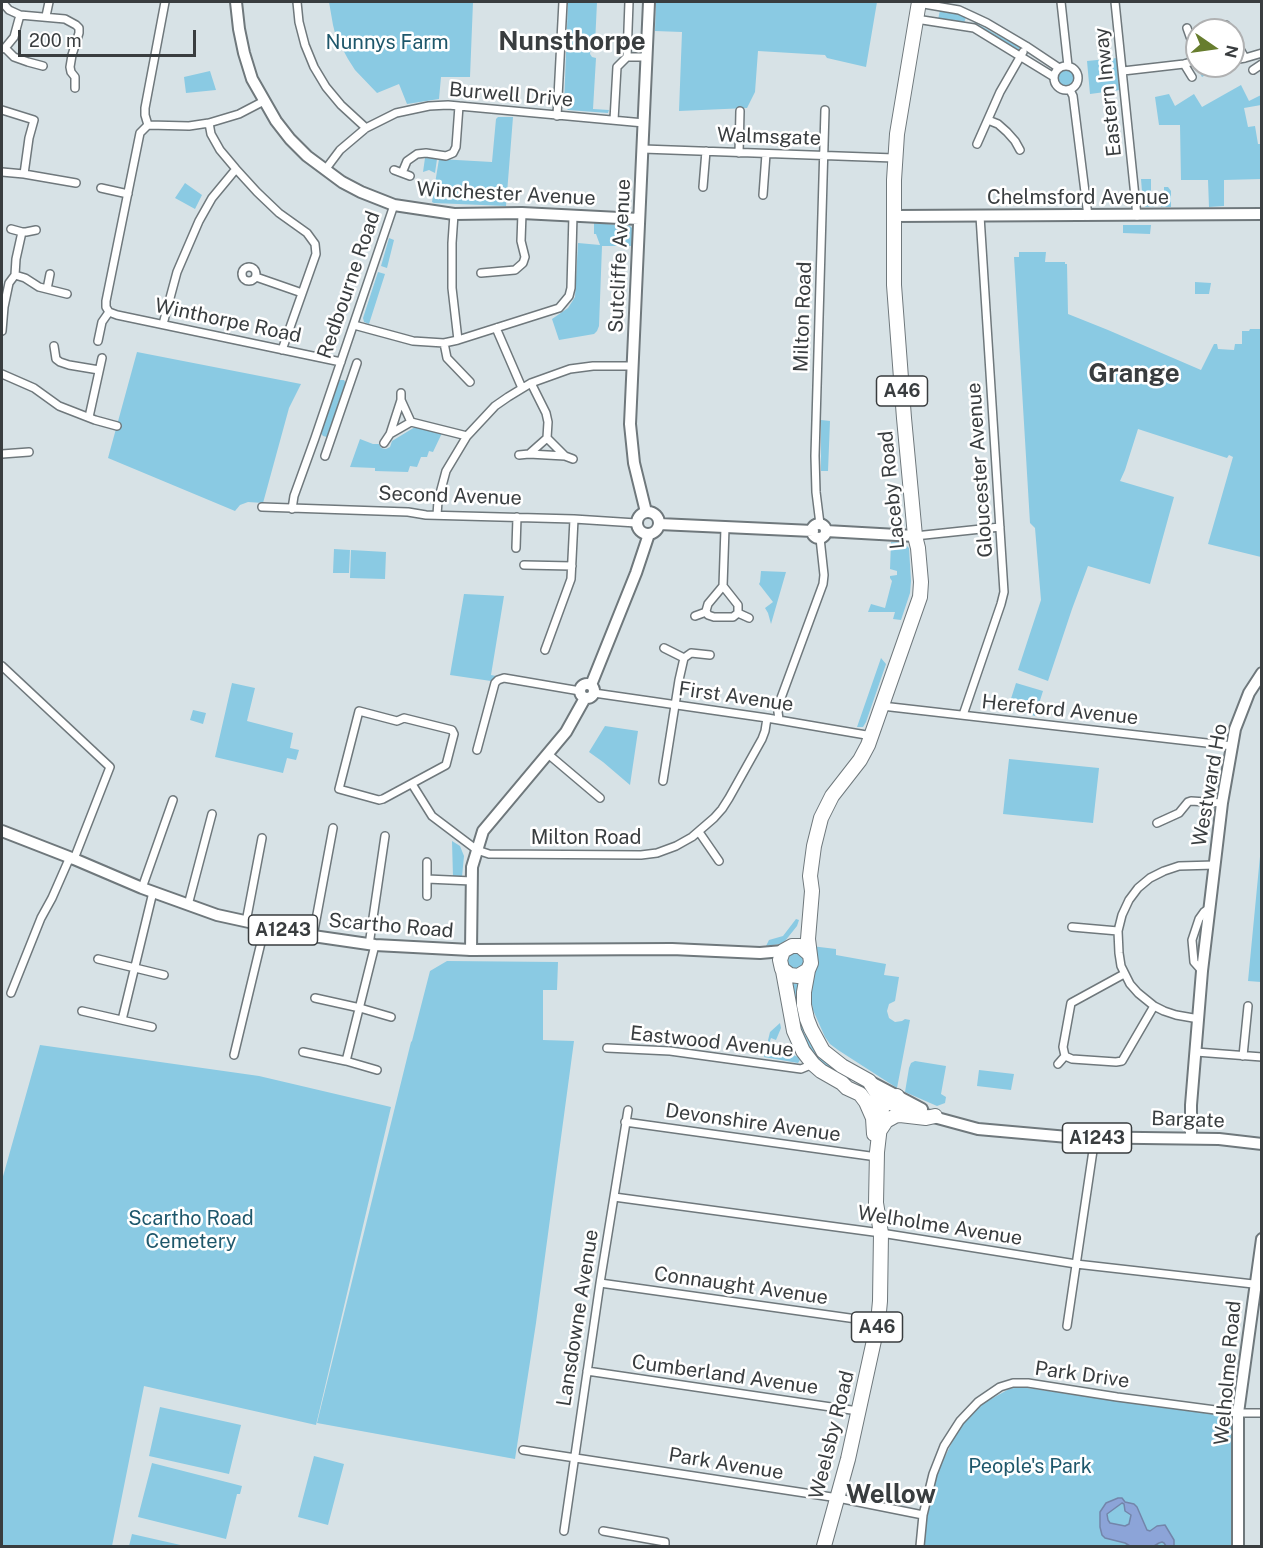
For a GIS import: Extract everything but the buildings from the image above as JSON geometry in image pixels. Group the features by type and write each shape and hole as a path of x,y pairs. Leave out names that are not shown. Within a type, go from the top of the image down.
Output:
{"highway":[{"name":"Laceby Road","path":"789,948 802,931 805,921 815,841 827,804 860,760 872,736 920,597 921,582 904,418 894,285 894,158 900,108 919,2"},
{"name":"Laceby Road","path":"808,953 812,891 810,880"},
{"path":"789,948 804,948 808,953"},
{"name":"A46","path":"782,968 780,957 789,948"},
{"name":"A46","path":"808,953 811,960 808,970"},
{"path":"782,968 788,974 796,976 808,970"},
{"name":"Bargate","path":"782,968 794,1031 803,1051 813,1064 860,1094"},
{"name":"Bargate","path":"808,970 804,1005 811,1029 823,1051 842,1066 869,1081"},
{"path":"835,1079 842,1066"},
{"path":"869,1081 881,1102 897,1096"},
{"path":"860,1094 867,1102 876,1124 896,1116 926,1118 935,1116"},
{"name":"Weelsby Road","path":"824,1546 878,1322 881,1233 876,1203 876,1124 881,1102"}],"street":[{"path":"2,2 9,10 20,15 65,19 73,22 79,28 80,33 70,67 75,77 75,88"},
{"path":"46,16 50,2"},
{"path":"148,125 144,108 165,2"},
{"name":"Winchester Avenue","path":"236,2 244,53 252,79 264,101 290,139 307,156 342,182 394,205 454,214 522,213 639,219"},
{"path":"297,2 305,45 314,67 341,105 366,128"},
{"path":"557,116 563,2"},
{"path":"627,57 629,2"},
{"name":"Sutcliffe Avenue","path":"646,512 634,463 630,423 649,2"},
{"path":"919,2 949,8 972,16 1026,46 1059,68"},
{"path":"1061,2 1068,66"},
{"name":"Eastern Inway","path":"1115,2 1137,216"},
{"path":"20,15 14,38 3,48 14,57 43,66"},
{"path":"968,26 972,16"},
{"path":"915,18 968,26 986,34 1054,77"},
{"path":"977,144 999,92 1026,46"},
{"path":"1245,58 1262,53"},
{"path":"614,120 616,67 627,57 647,57"},
{"path":"1123,72 1184,64"},
{"path":"1253,70 1262,64"},
{"path":"1068,66 1076,70 1078,78 1076,85 1070,90 1058,87 1054,81 1054,74 1059,68 1068,66"},
{"path":"1070,90 1073,96 1088,216"},
{"path":"98,341 102,322 109,312 106,301 140,133 148,125 189,126 209,123 239,114 264,101"},
{"name":"Burwell Drive","path":"325,170 340,150 366,128 396,113 429,106 459,106 644,123"},
{"path":"402,173 407,161 417,154 446,156 453,153 456,147 459,106"},
{"name":"Milton Road","path":"779,719 781,698 823,584 824,575 815,456 825,110"},
{"path":"2,111 34,120 24,174"},
{"path":"739,153 740,111"},
{"path":"988,120 998,124 1007,132 1020,150"},
{"path":"209,123 211,134 220,150 236,169 279,213 307,233 314,241 316,254 282,350"},
{"name":"Walmsgate","path":"643,149 894,158"},
{"path":"704,187 706,151"},
{"path":"763,195 766,154"},
{"path":"163,324 177,272 199,222 212,198 236,169"},
{"path":"394,170 410,176"},
{"path":"2,172 76,183"},
{"path":"101,188 128,194"},
{"name":"Redbourne Road","path":"292,509 294,496 394,205"},
{"path":"481,273 515,270 524,264 525,256 521,240 522,213"},
{"path":"454,214 452,288 458,340"},
{"name":"Chelmsford Avenue","path":"894,216 1262,214"},
{"path":"354,325 413,341 444,343 559,308 569,296 571,288 573,215"},
{"name":"Gloucester Avenue","path":"963,715 1003,597 980,216"},
{"path":"11,229 22,232 36,230"},
{"path":"2,331 4,307 9,283 15,275 22,232"},
{"path":"47,289 50,274"},
{"path":"15,275 39,287 67,294"},
{"path":"256,276 302,293"},
{"path":"2,279 9,283"},
{"name":"Winthorpe Road","path":"109,312 341,362"},
{"path":"496,328 522,388"},
{"path":"444,343 447,358 470,382"},
{"path":"54,346 56,359 60,362 99,370"},
{"path":"89,417 102,358"},
{"name":"Redbourne Road","path":"325,456 357,363"},
{"path":"437,515 438,501 446,471 467,436 495,406 531,383 570,369 593,366 632,366"},
{"name":"Redbourne Road","path":"336,376 351,381"},
{"path":"3,377 34,388 58,406 117,426"},
{"path":"529,454 547,438 548,423 546,413 531,383"},
{"path":"384,443 390,434 401,397 411,422"},
{"path":"390,434 411,422 467,436"},
{"path":"315,438 329,442"},
{"path":"547,438 565,456"},
{"path":"2,454 29,452"},
{"path":"519,455 565,456 573,459"},
{"name":"Second Avenue","path":"262,507 636,523"},
{"path":"646,512 653,513 659,524 655,531 649,534 640,531 636,523 639,516 646,512"},
{"path":"516,548 517,517"},
{"path":"545,650 571,579 574,519"},
{"path":"659,524 915,536 1000,527"},
{"path":"706,612 708,604 723,586 725,528"},
{"path":"471,951 472,867 483,831 566,732 588,692 636,573 649,534"},
{"path":"524,565 572,567"},
{"path":"723,586 738,605 738,613"},
{"path":"706,612 714,617 733,617 738,613"},
{"path":"694,616 706,612"},
{"path":"738,613 749,618"},
{"path":"664,648 684,658"},
{"path":"663,781 684,658 691,653 710,655"},
{"path":"2,666 110,767 72,858 41,918 11,993"},
{"name":"Westward Ho","path":"1191,1138 1191,1105 1202,971 1222,803 1235,729 1249,693 1262,673"},
{"name":"First Avenue","path":"477,750 495,683 504,678 779,719 872,736"},
{"name":"Hereford Avenue","path":"882,706 1233,746"},
{"path":"359,711 397,721 404,718 452,730 454,734 446,765 412,784 379,800 339,789 359,711"},
{"name":"Milton Road","path":"477,850 489,854 641,855 657,853 676,846 699,832 714,818 729,798 765,731 767,718"},
{"path":"548,754 600,798"},
{"path":"412,784 432,816 477,850"},
{"path":"142,888 173,800"},
{"path":"1157,823 1182,811 1191,801 1222,803"},
{"path":"188,905 212,814"},
{"path":"313,936 333,828"},
{"name":"Scartho Road","path":"2,831 142,888 217,915 313,936 372,945 471,951 672,949 760,953 789,948"},
{"path":"699,832 719,861"},
{"path":"346,1061 360,1008 372,945 385,836"},
{"path":"246,922 262,838"},
{"path":"427,862 427,896"},
{"path":"1199,1019 1176,1015 1154,1006 1138,993 1124,974 1119,953 1118,931 1129,900 1150,878 1179,866 1215,865"},
{"path":"427,879 472,880"},
{"path":"122,1020 153,892"},
{"path":"234,1055 265,926"},
{"path":"1072,927 1118,931"},
{"name":"Scartho Road","path":"760,953 782,968"},
{"path":"98,959 165,975"},
{"path":"1065,1056 1063,1047 1071,1003 1124,974"},
{"path":"315,998 391,1017"},
{"path":"1065,1056 1072,1059 1122,1061 1154,1006"},
{"path":"1243,1056 1248,1006"},
{"path":"82,1011 152,1027"},
{"name":"Eastwood Avenue","path":"607,1048 670,1051 801,1069 813,1064"},
{"path":"303,1052 377,1070"},
{"path":"1196,1052 1262,1057"},
{"path":"1058,1064 1065,1056"},
{"name":"Bargate","path":"869,1081 935,1116"},
{"name":"Bargate","path":"860,1094 893,1106 978,1129 1045,1136 1219,1139 1262,1144"},
{"name":"Lansdowne Avenue","path":"564,1531 628,1110"},
{"name":"Devonshire Avenue","path":"625,1122 877,1155"},
{"path":"1067,1326 1095,1137"},
{"name":"Welholme Avenue","path":"614,1197 881,1233 1076,1264 1258,1285"},
{"name":"Welholme Road","path":"1238,1546 1238,1413 1258,1285 1262,1239"},
{"name":"Connaught Avenue","path":"600,1283 878,1322"},
{"name":"Cumberland Avenue","path":"587,1371 858,1411"},
{"name":"Park Drive","path":"920,1546 923,1515 933,1474 944,1446 960,1420 978,1402 1000,1387 1013,1383 1028,1383 1238,1413 1262,1413"},
{"name":"Park Avenue","path":"523,1450 837,1498 923,1515"},
{"path":"603,1531 665,1542 665,1546"}],"green space":[{"name":"Nunnys Farm","path":"329,2 473,2 470,77 441,77 439,99 407,104 399,84 377,93 355,70 336,37"},
{"path":"568,2 597,2 595,44 591,45 590,54 596,58 593,109 609,110 608,113 568,110 564,106"},
{"path":"656,2 877,2 866,67 827,58 825,55 758,51 755,92 747,108 679,111 682,32 655,31"},
{"path":"940,10 966,17 964,23 938,20"},
{"path":"974,22 1019,47 1020,51 973,24"},
{"path":"1117,58 1120,90 1090,94 1087,61"},
{"path":"1066,68 1073,71 1076,78 1073,85 1066,88 1059,85 1056,78 1059,71"},
{"path":"210,71 216,90 186,93 184,77"},
{"path":"1241,85 1249,101 1261,95 1261,105 1244,108 1248,127 1255,126 1258,144 1261,144 1261,179 1224,180 1224,206 1209,207 1208,180 1181,180 1180,125 1159,125 1155,97 1169,94 1175,106 1194,94 1202,107"},
{"path":"498,117 513,117 506,206 432,202 439,159 492,162"},
{"path":"425,158 437,159 435,173 429,170 423,172"},
{"path":"1141,179 1151,179 1151,203 1157,203 1158,206 1145,207"},
{"path":"185,183 202,195 195,209 175,198"},
{"path":"1164,187 1168,187 1171,191 1171,207 1161,207 1161,201 1164,200"},
{"path":"594,223 630,226 633,229 632,246 602,246 597,331 594,334 559,340 552,319 568,308 575,297 578,243 600,245 594,234"},
{"path":"1123,225 1151,225 1150,234 1123,233"},
{"path":"389,238 394,240 387,268 381,266"},
{"path":"1019,252 1046,252 1045,262 1065,262 1067,264 1068,314 1201,370 1214,344 1217,344 1218,349 1234,350 1235,344 1242,344 1242,331 1261,327 1261,557 1208,544 1233,457 1229,455 1227,458 1138,429 1120,481 1174,497 1150,584 1088,566 1048,681 1018,670 1041,600 1035,528 1030,523 1014,257 1019,257"},
{"path":"378,272 385,274 369,324 364,322 363,318"},
{"path":"1195,282 1211,283 1209,294 1195,294"},
{"path":"137,352 301,384 289,408 263,503 248,502 240,505 235,511 108,458"},
{"path":"344,380 347,385 330,435 323,436 320,432 337,382"},
{"path":"821,420 830,421 828,471 821,471"},
{"path":"415,427 442,433 433,452 429,451 427,457 421,457 417,467 410,466 408,472 375,471 375,468 350,467 360,439 379,444 381,448 386,449 390,447 392,441"},
{"path":"891,542 904,543 909,548 910,593 901,620 893,619 895,612 868,612 871,604 885,608 892,581 890,576 897,575 897,571 890,569"},
{"path":"334,549 350,550 349,573 333,573"},
{"path":"351,550 386,552 385,579 350,578"},
{"path":"761,571 786,572 771,624 765,608 773,602 759,584"},
{"path":"464,594 504,596 491,675 496,676 491,681 450,675"},
{"path":"881,658 886,664 866,722 863,727 857,727"},
{"path":"232,683 255,688 247,721 293,733 290,748 299,750 296,760 287,758 283,773 215,757"},
{"path":"1016,683 1043,691 1035,716 1008,708"},
{"path":"193,710 206,713 203,724 190,720"},
{"path":"605,726 638,731 630,785 589,752"},
{"path":"1009,759 1099,768 1093,823 1003,814"},
{"path":"452,841 460,846 464,856 462,877 453,877"},
{"path":"1261,846 1261,982 1248,981"},
{"path":"796,919 799,920 797,926 785,941 766,946 769,940 783,936"},
{"path":"811,946 836,949 836,955 886,964 884,975 899,977 895,1001 889,1004 887,1011 889,1018 895,1022 910,1020 897,1088 838,1050 825,1037 813,1010 811,999 816,965"},
{"path":"795,951 803,958 803,966 791,972 784,956"},
{"path":"447,961 558,962 557,990 543,990 543,1040 574,1041 515,1459 317,1423 430,971"},
{"path":"788,983 801,984 799,1009 804,1033 819,1054 836,1069 834,1074 807,1053"},
{"path":"780,1023 781,1028 776,1040 771,1038 767,1049 777,1053 779,1049 798,1057 800,1060 798,1063 764,1057 770,1032"},
{"name":"Scartho Road Cemetery","path":"40,1045 259,1076 391,1107 316,1425 144,1386 112,1546 2,1546 2,1180"},
{"path":"915,1061 946,1066 941,1094 946,1097 945,1103 937,1106 905,1092 909,1068"},
{"path":"979,1070 1014,1074 1011,1090 977,1086"},
{"name":"People's Park","path":"1020,1387 1232,1417 1234,1498 1231,1503 1232,1546 924,1546 933,1486 957,1432 965,1420 984,1403 1009,1389"},
{"path":"160,1407 241,1425 229,1474 149,1456"},
{"path":"314,1456 344,1464 328,1525 298,1517"},
{"path":"152,1463 242,1486 240,1494 237,1494 226,1539 138,1517"},
{"path":"132,1534 185,1546 129,1546"}],"shaded area":[{"path":"1122,1498 1125,1502 1134,1504 1147,1530 1165,1525 1174,1540 1174,1546 1166,1546 1162,1542 1154,1546 1130,1546 1105,1538 1100,1527 1100,1512 1106,1503","holes":["1122,1503 1125,1511 1131,1515 1129,1524 1125,1526 1110,1523 1107,1514"]}],"district":[{"name":"Nunsthorpe","path":"572,42"},
{"name":"Grange","path":"1134,374"},
{"name":"Wellow","path":"891,1495"}]}
